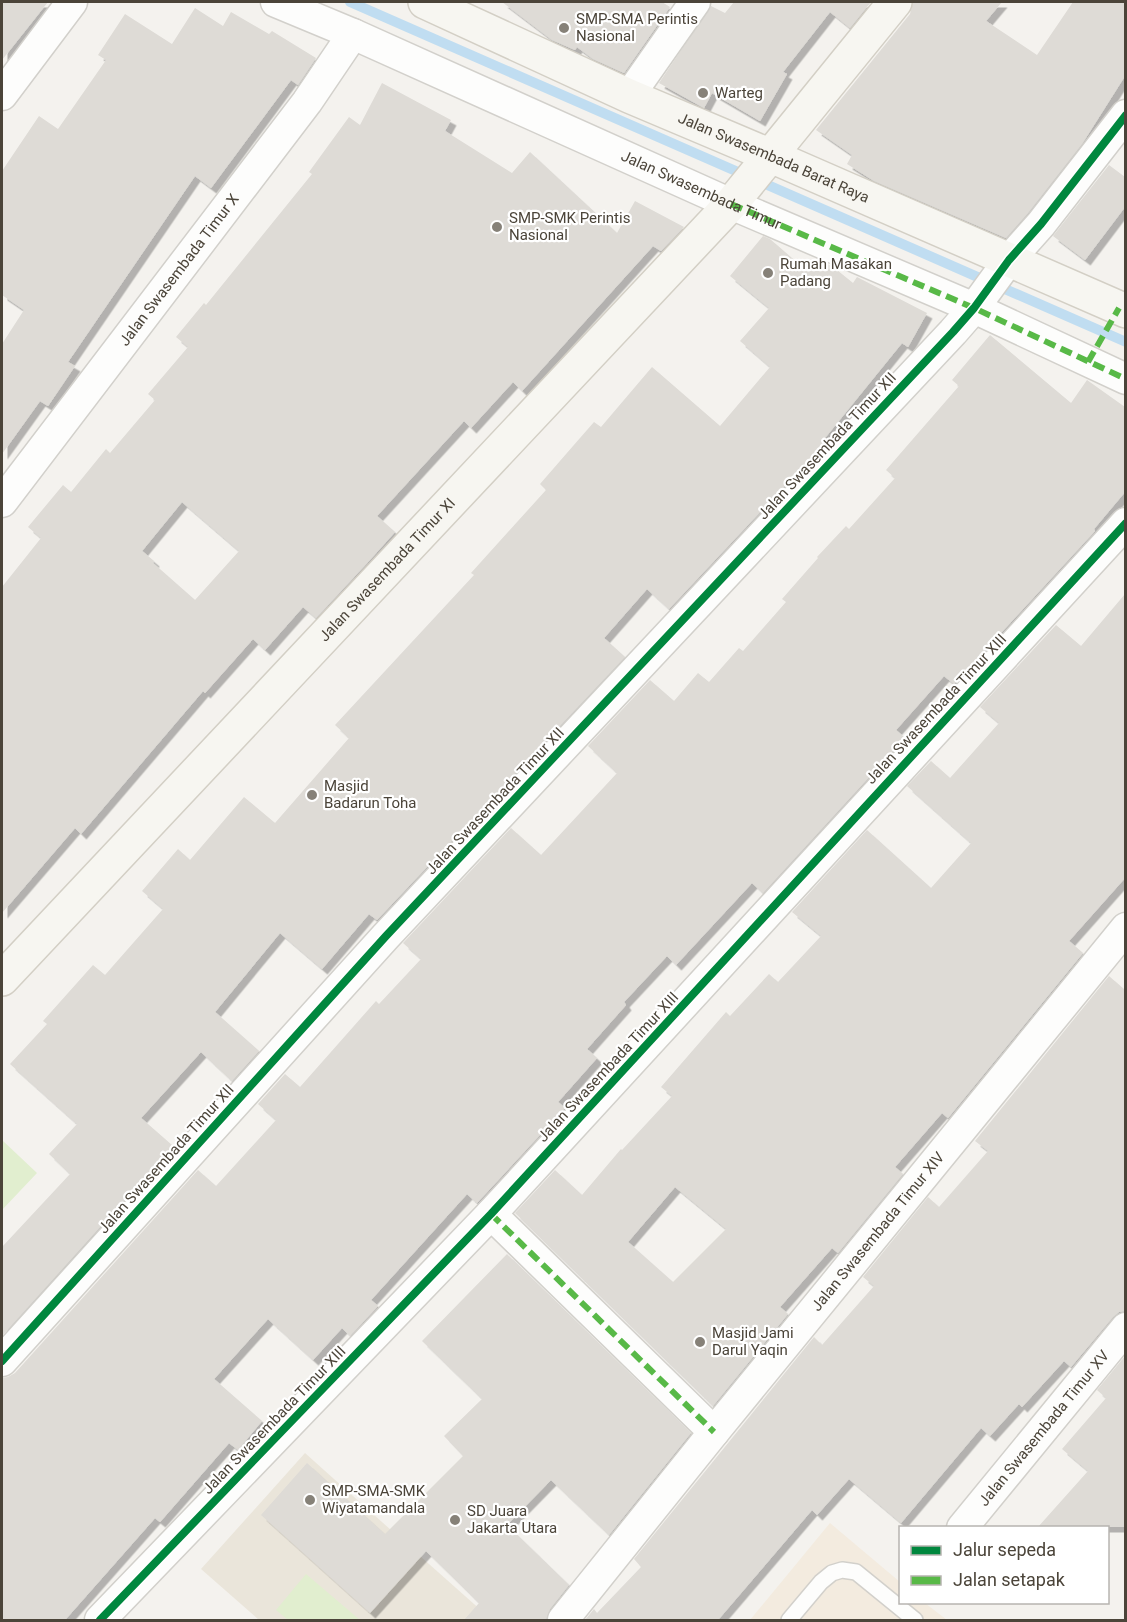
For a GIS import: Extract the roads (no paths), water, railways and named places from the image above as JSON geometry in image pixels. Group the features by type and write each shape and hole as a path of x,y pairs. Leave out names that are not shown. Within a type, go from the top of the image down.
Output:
{"street":[{"path":"2,95 72,2"},
{"name":"Jalan Swasembada Timur","path":"276,2 976,305 1125,379"},
{"name":"Jalan Swasembada Barat Raya","path":"425,2 766,162 1006,264 1125,311"},
{"path":"629,96 695,2"},
{"name":"Jalan Swasembada Timur XI","path":"2,980 734,201 895,2"},
{"name":"Jalan Swasembada Timur X","path":"2,502 307,102 353,34"},
{"name":"Jalan Swasembada Timur XII","path":"2,1361 386,936 976,305 1125,115"},
{"name":"Jalan Swasembada Timur XIII","path":"100,1620 491,1214 1125,523"},
{"name":"Jalan Swasembada Timur XIV","path":"563,1620 1125,928"},
{"path":"491,1214 714,1432"},
{"name":"Jalan Swasembada Timur XV","path":"963,1526 1125,1328"}],"lane":[{"path":"789,1620 821,1582 832,1573 842,1570 856,1572 915,1620"}],"waterway":[{"path":"350,2 1126,342"}],"place":[{"name":"SMP-SMA Perintis Nasional","path":"564,28"},
{"name":"Warteg","path":"703,93"},
{"name":"SMP-SMK Perintis Nasional","path":"497,227"},
{"name":"Rumah Masakan Padang","path":"768,273"},
{"name":"Masjid Badarun Toha","path":"312,795"},
{"name":"Masjid Jami Darul Yaqin","path":"700,1342"},
{"name":"SMP-SMA-SMK Wiyatamandala","path":"310,1500"},
{"name":"SD Juara Jakarta Utara","path":"455,1520"}]}
